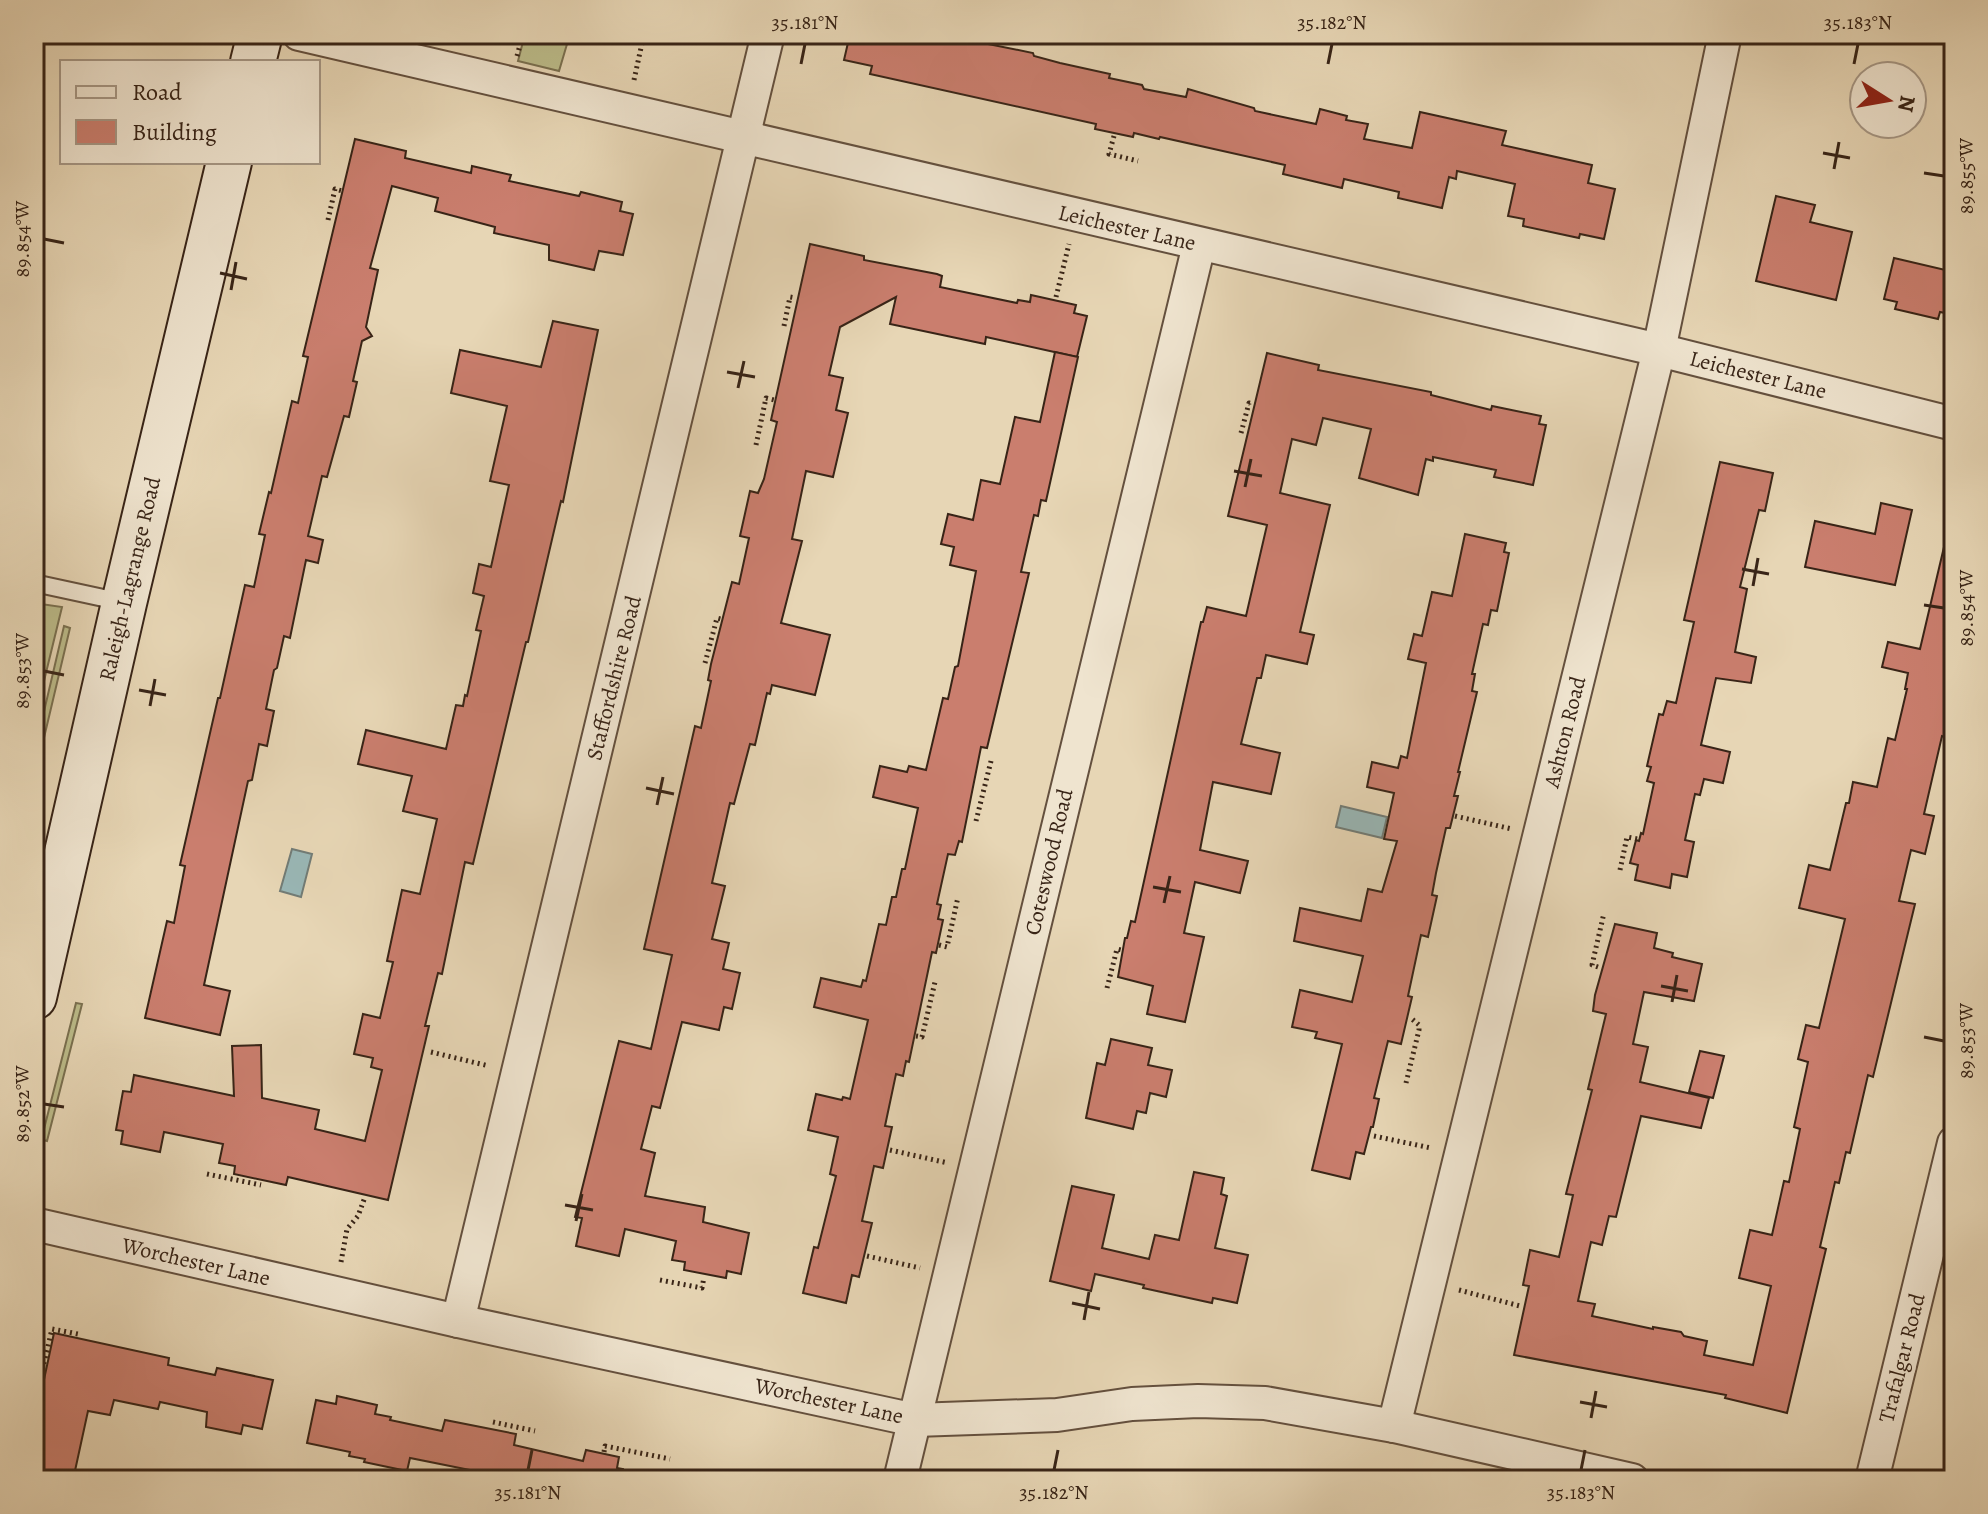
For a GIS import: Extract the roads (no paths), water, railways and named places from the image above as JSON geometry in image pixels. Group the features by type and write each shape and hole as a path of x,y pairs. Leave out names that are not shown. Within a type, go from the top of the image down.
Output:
{"main road":[{"path":"254,60 260,34"},
{"name":"Raleigh-Lagrange Road","path":"34,997 40,940 229,164"}],"street":[{"name":"Leichester Lane","path":"299,34 1659,350 1954,424"},
{"name":"Staffordshire Road","path":"458,1321 768,34"},
{"name":"Ashton Road","path":"1394,1426 1659,350 1725,34"},
{"name":"Coteswood Road","path":"900,1480 1199,245"},
{"name":"Trafalgar Road","path":"1872,1480 1954,1143"},
{"name":"Worchester Lane","path":"34,1224 458,1321 915,1420 1057,1415 1132,1404 1198,1401 1265,1403 1394,1426 1632,1480"}],"lane":[{"path":"34,583 124,603"}],"water":[{"path":"1341,806 1387,817 1382,838 1336,827"},
{"path":"292,849 312,854 301,897 280,891"}]}
